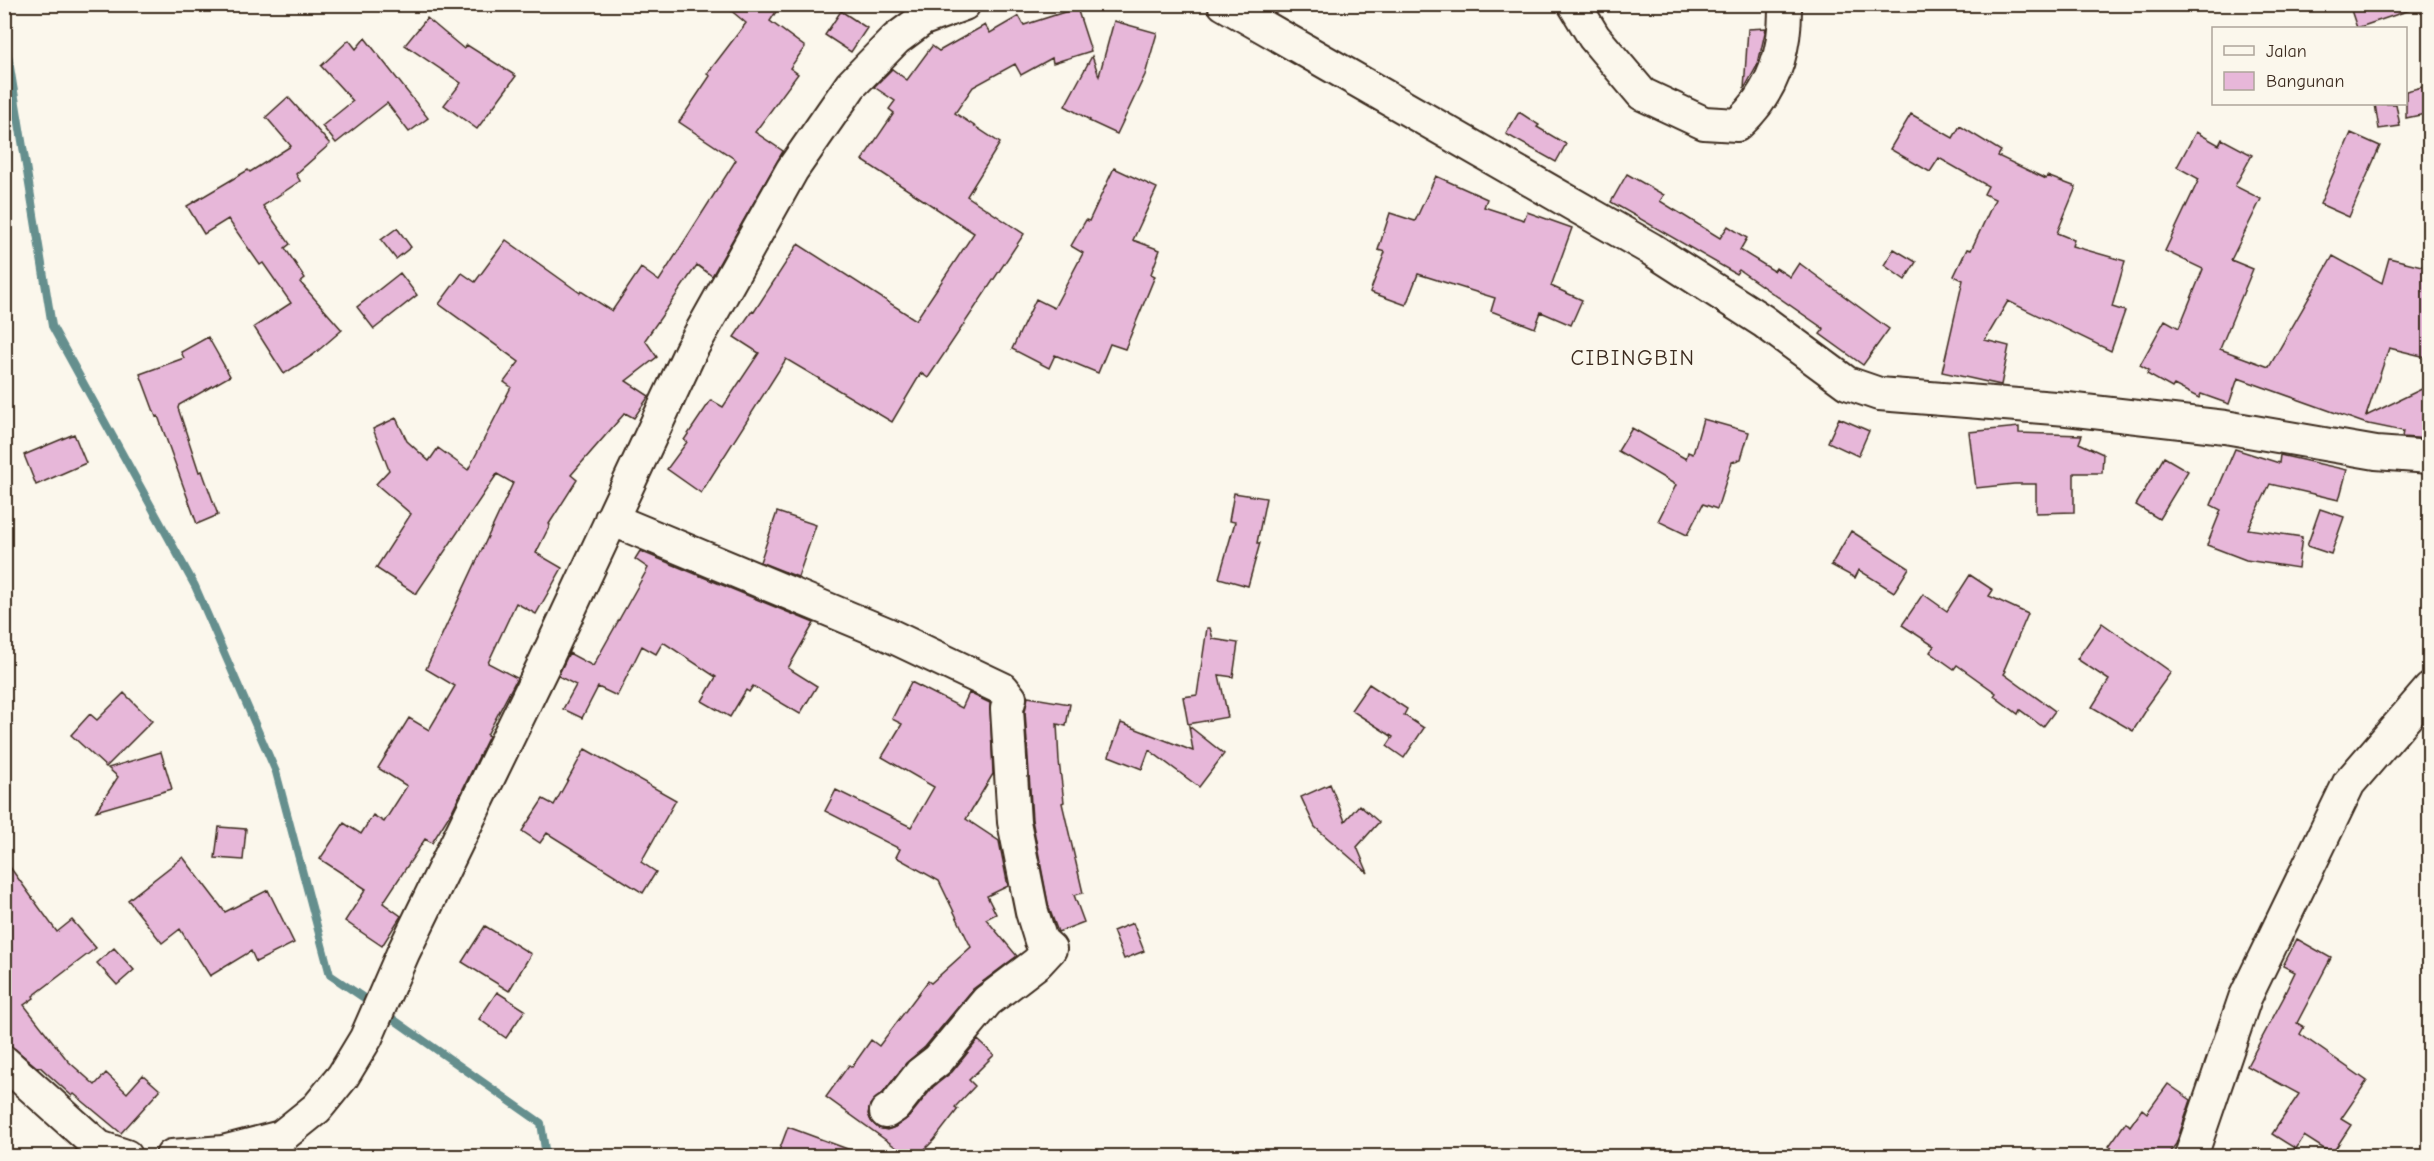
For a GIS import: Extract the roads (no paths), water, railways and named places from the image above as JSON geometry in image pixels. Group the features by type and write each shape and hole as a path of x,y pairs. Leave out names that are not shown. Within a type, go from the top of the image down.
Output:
{"street":[{"path":"172,1156 223,1152 281,1137 317,1108 343,1076 366,1038 403,953 544,664 691,350 792,170 851,85 896,39 923,19 964,4"},
{"path":"1224,4 1651,249 1763,321 1847,383 1879,394 1925,400 2067,409 2225,427 2376,453 2430,457"},
{"path":"1574,4 1594,38 1642,94 1704,123 1737,126 1765,95 1782,51 1785,4"},
{"path":"610,519 885,633 1003,689 1010,698 1007,709 1014,822 1032,912 1041,941 1050,949 1037,963 987,1001 938,1060 920,1074 895,1106 886,1112"},
{"path":"2191,1156 2245,998 2349,783 2430,689"},
{"path":"4,1062 99,1147 126,1156"}],"waterway":[{"path":"4,30 52,326 195,586 276,772 330,975 367,1000"},
{"path":"393,1019 541,1123 546,1156"}],"district":[{"name":"CIBINGBIN","path":"1633,357"}]}
